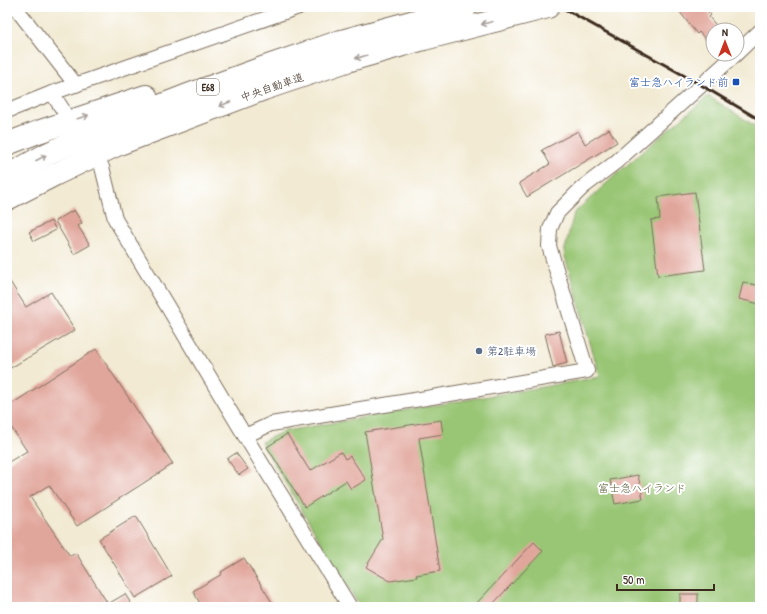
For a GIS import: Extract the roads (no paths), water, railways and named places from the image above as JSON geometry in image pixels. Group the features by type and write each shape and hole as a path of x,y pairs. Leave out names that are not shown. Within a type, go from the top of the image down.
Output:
{"highway":[{"name":"中央自動車道","path":"7,176 49,153 111,125 188,95 262,68 341,42 466,7"},
{"name":"中央自動車道","path":"7,199 119,144 264,89 346,61 548,7"},
{"path":"7,144 38,132 294,47 357,30 418,20"},
{"path":"7,210 119,144"}],"street":[{"path":"15,7 76,85"},
{"path":"7,111 52,93 299,7"},
{"path":"745,45 760,31"},
{"path":"245,436 271,424 587,371 549,246 550,229 557,213 582,188 616,162 726,62"},
{"path":"52,93 63,110"},
{"path":"102,167 115,220 350,607"}],"railway":[{"path":"561,7 701,85 760,120"}],"place":[{"name":"富士急ハイランド前","path":"736,82"},
{"name":"第2駐車場","path":"479,351"}],"park label":[{"name":"富士急ハイランド","path":"642,488"}]}
